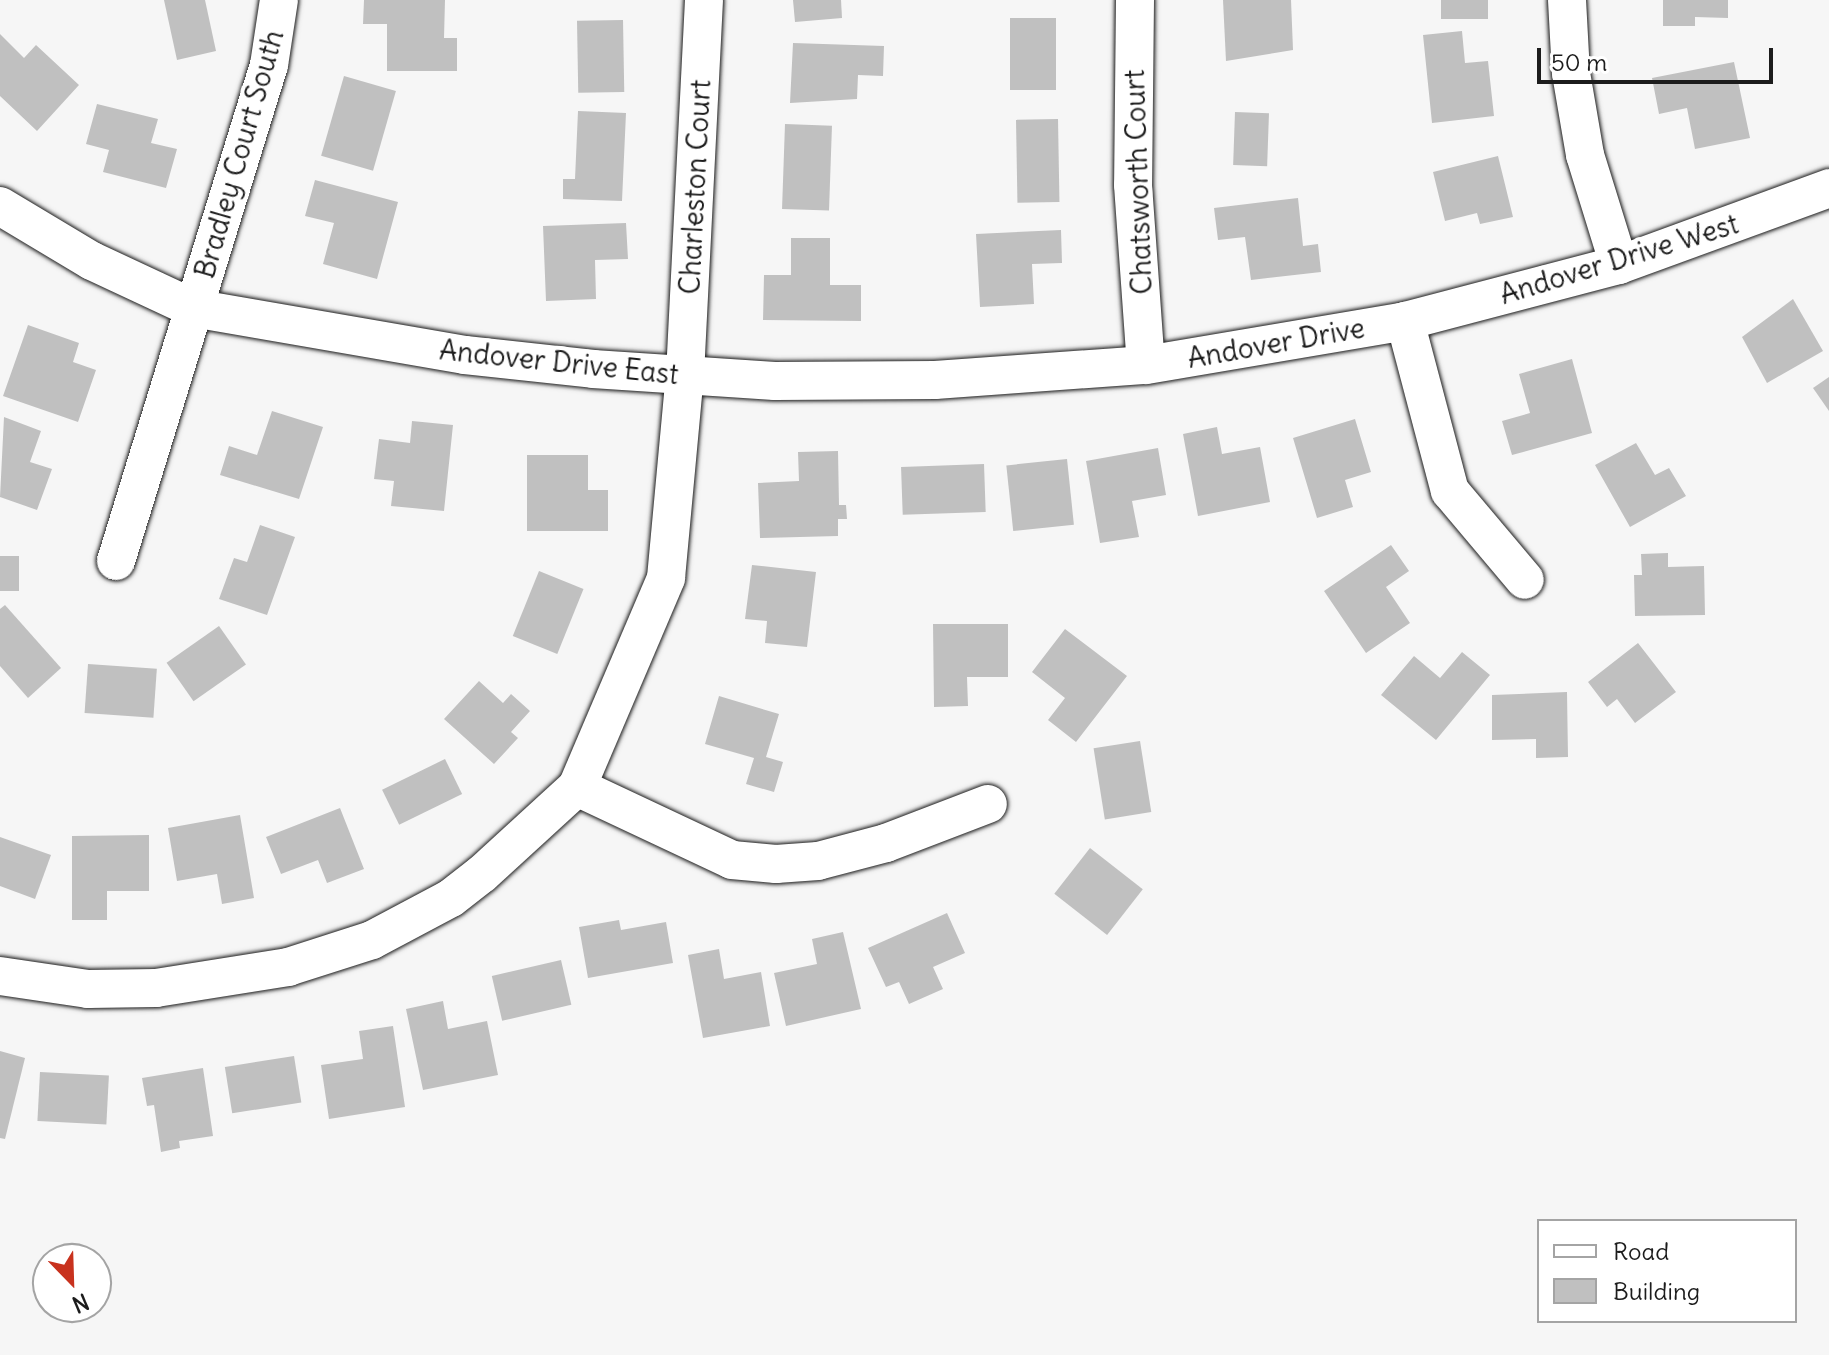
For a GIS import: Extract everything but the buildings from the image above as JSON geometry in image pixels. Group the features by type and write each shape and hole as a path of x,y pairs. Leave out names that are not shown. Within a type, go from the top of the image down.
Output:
{"street":[{"name":"Bradley Court South","path":"116,561 269,65 279,0"},
{"name":"Charleston Court","path":"577,787 666,578 685,375 704,0"},
{"name":"Chatsworth Court","path":"1135,0 1133,185 1146,365"},
{"path":"1567,0 1571,73 1585,155 1619,265"},
{"name":"Andover Drive West","path":"1405,321 1619,265 1829,188"},
{"name":"Andover Drive East","path":"0,206 92,261 193,308 465,355 775,381 935,380 1146,365"},
{"name":"Andover Drive","path":"1146,365 1405,321"},
{"path":"1405,321 1450,491 1525,580"},
{"path":"0,976 88,989 156,988 288,967 372,940 461,890 577,787 732,860 776,864 818,861 886,843 988,804"}]}
